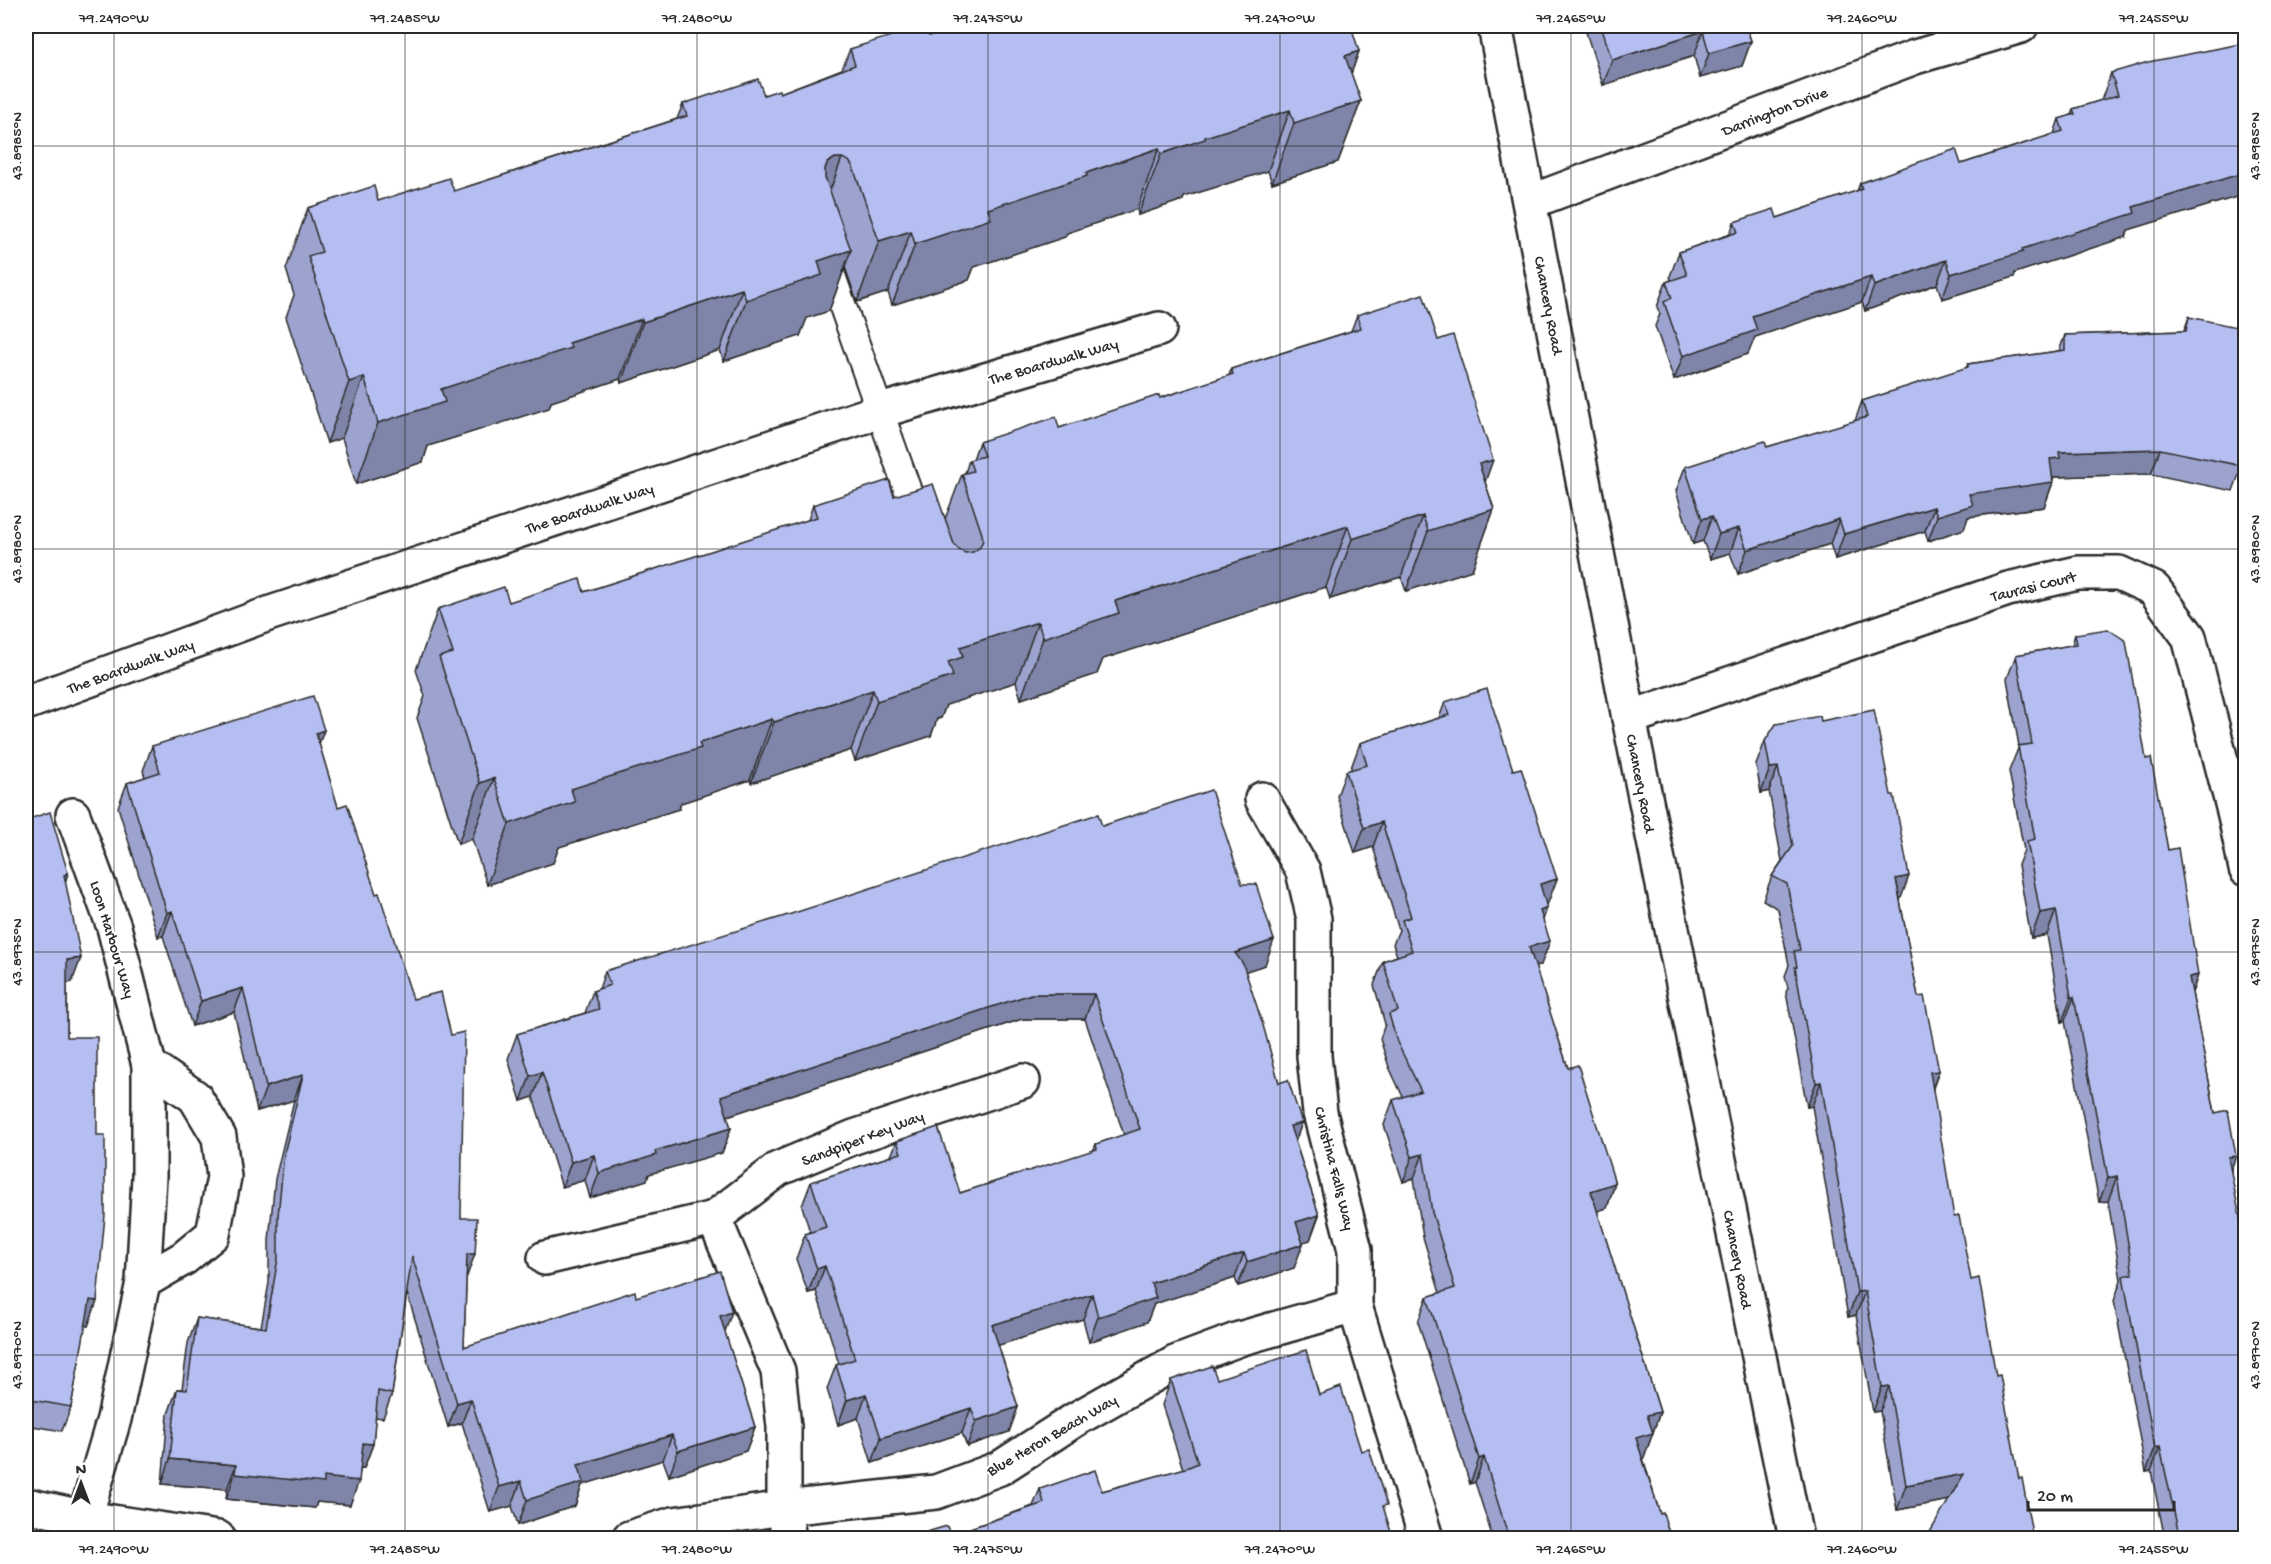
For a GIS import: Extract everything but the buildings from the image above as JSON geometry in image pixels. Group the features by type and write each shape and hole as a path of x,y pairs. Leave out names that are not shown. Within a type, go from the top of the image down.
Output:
{"street":[{"name":"Chancery Road","path":"1495,26 1629,718 1796,1539"},
{"name":"Darrington Drive","path":"1530,202 1915,57 2021,26"},
{"name":"The Boardwalk Way","path":"26,703 271,613 880,411 1159,329"},
{"name":"Taurasi Court","path":"1629,718 2008,589 2078,573 2119,573 2154,589 2189,637 2235,815 2246,869"},
{"name":"Christina Falls Way","path":"1262,798 1303,871 1314,920 1314,1056 1319,1102 1355,1250 1355,1306 1426,1539"},
{"name":"Loon Harbour Way","path":"73,815 114,927 149,1065 149,1177 143,1282 114,1419 83,1528"},
{"path":"143,1282 184,1258 213,1234 224,1177 219,1137 195,1097 149,1065"},
{"name":"Sandpiper Key Way","path":"545,1258 714,1218 778,1169 854,1137 1023,1081"},
{"path":"714,1218 778,1371 784,1427 786,1523"},
{"name":"Blue Heron Beach Way","path":"629,1539 673,1524 786,1523 936,1492 1000,1468 1076,1419 1175,1363 1239,1339 1355,1306"},
{"path":"26,1505 83,1528 218,1539"}],"lane":[{"path":"817,233 927,546"}]}
